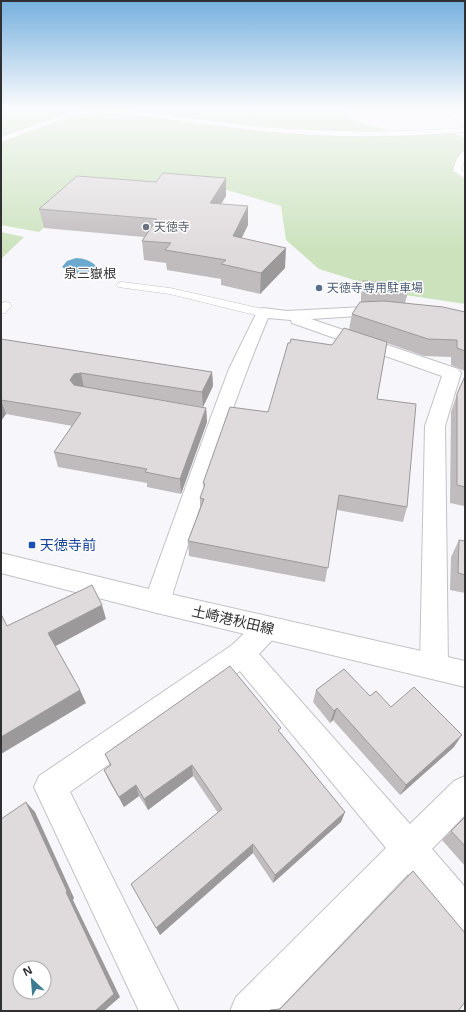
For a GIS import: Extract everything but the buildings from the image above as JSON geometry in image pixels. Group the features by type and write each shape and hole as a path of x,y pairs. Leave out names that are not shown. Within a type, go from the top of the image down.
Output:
{"street":[{"path":"287,316 381,311 395,312"},
{"path":"157,602 212,415 238,369 263,312 287,316 452,372 435,426 434,666"},
{"name":"土崎港秋田線","path":"1,563 157,602 465,674"},
{"path":"159,1011 50,787 242,654 266,628"},
{"path":"242,654 465,914"},
{"path":"250,1011 465,792"}],"lane":[{"path":"463,156 460,160 457,171 465,176"},
{"path":"122,285 170,292 263,312"}],"green space":[{"path":"1,156 460,156 453,168 459,176 465,179 465,304 399,294 319,269 286,240 281,206 227,190 120,187 85,192 39,232 1,225"},
{"path":"1,232 24,237 1,259"}],"water":[{"path":"76,258 87,260 97,267 80,274 71,272 62,267 67,261"}],"place":[{"name":"天徳寺","path":"146,227"},
{"name":"天徳寺専用駐車場","path":"319,288"},
{"name":"天徳寺前","path":"32,545"}],"district":[{"name":"泉三嶽根","path":"90,273"}]}
